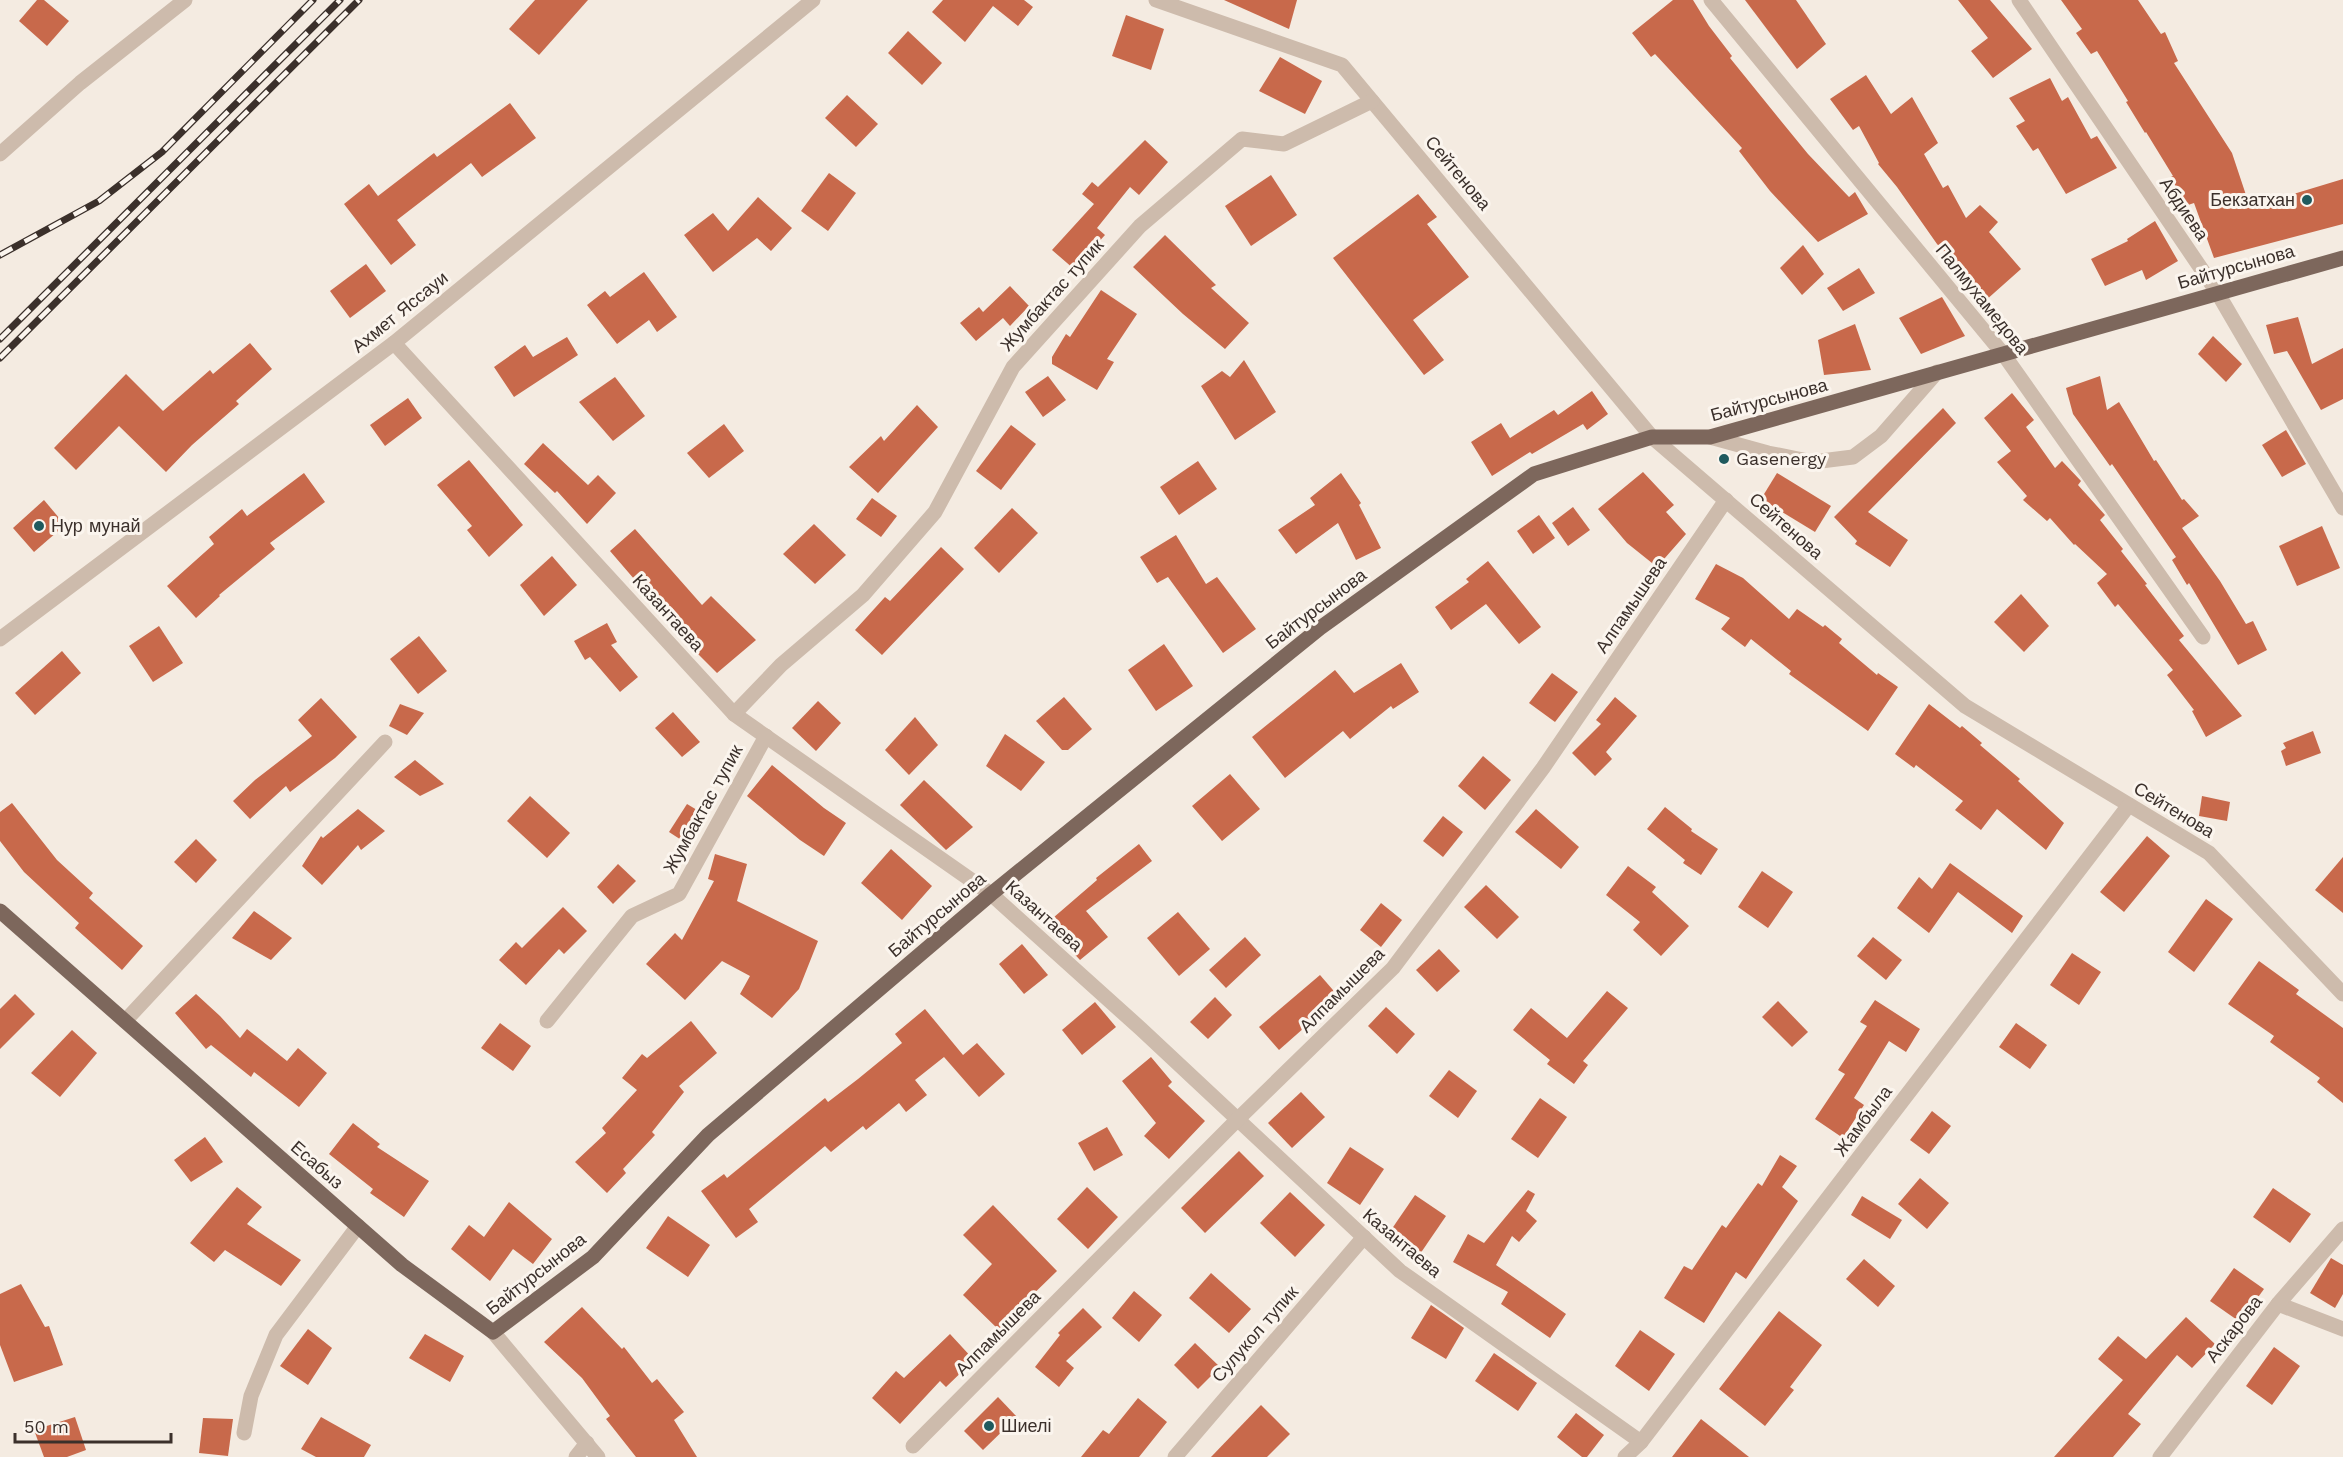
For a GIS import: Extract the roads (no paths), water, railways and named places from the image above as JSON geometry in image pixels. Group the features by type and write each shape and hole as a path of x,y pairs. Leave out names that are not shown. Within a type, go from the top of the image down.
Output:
{"main road":[{"name":"Байтурсынова","path":"492,1332 593,1257 708,1135 991,894 1320,628 1534,474 1652,437 1710,437 2343,258"},
{"name":"Есабыз","path":"0,910 402,1265 492,1332"}],"street":[{"path":"0,154 80,83 185,0"},
{"name":"Ахмет Яссауи","path":"0,639 394,343 813,0"},
{"name":"Сейтенова","path":"1156,0 1342,65 1652,437 1965,706 2209,853 2343,994"},
{"name":"Палмухамедова","path":"1711,0 2004,355 2203,637"},
{"name":"Абдиева","path":"2019,0 2217,292 2343,508"},
{"name":"Жумбактас тупик","path":"734,714 781,665 863,595 935,512 1013,367 1140,226 1242,139 1284,144 1372,101"},
{"name":"Казантаева","path":"394,343 734,714 991,894 1238,1119 1400,1271 1641,1442"},
{"path":"1710,437 1768,453 1813,462 1853,457 1881,436 1937,372"},
{"name":"Алпамышева","path":"913,1446 1238,1119 1394,968 1543,768 1726,500"},
{"name":"Жумбактас тупик","path":"547,1021 632,916 679,894 766,736"},
{"path":"125,1021 385,742"},
{"name":"Жамбыла","path":"1625,1457 1641,1442 2129,805"},
{"path":"244,1433 250,1396 276,1335 358,1226"},
{"name":"Аскарова","path":"2160,1457 2278,1304 2343,1229"},
{"name":"Сулукол тупик","path":"1175,1457 1364,1237"},
{"path":"2278,1304 2343,1329"},
{"name":"Есабыз","path":"492,1332 598,1457"},
{"path":"576,1457 586,1443"}],"railway":[{"path":"0,255 99,201 162,152 313,0"},
{"path":"0,339 340,0"},
{"path":"0,358 359,0"}],"place":[{"name":"Бекзатхан","path":"2307,200"},
{"name":"Gasenergy","path":"1724,459"},
{"name":"Нур мунай","path":"39,526"},
{"name":"Шиелі","path":"989,1426"}]}
